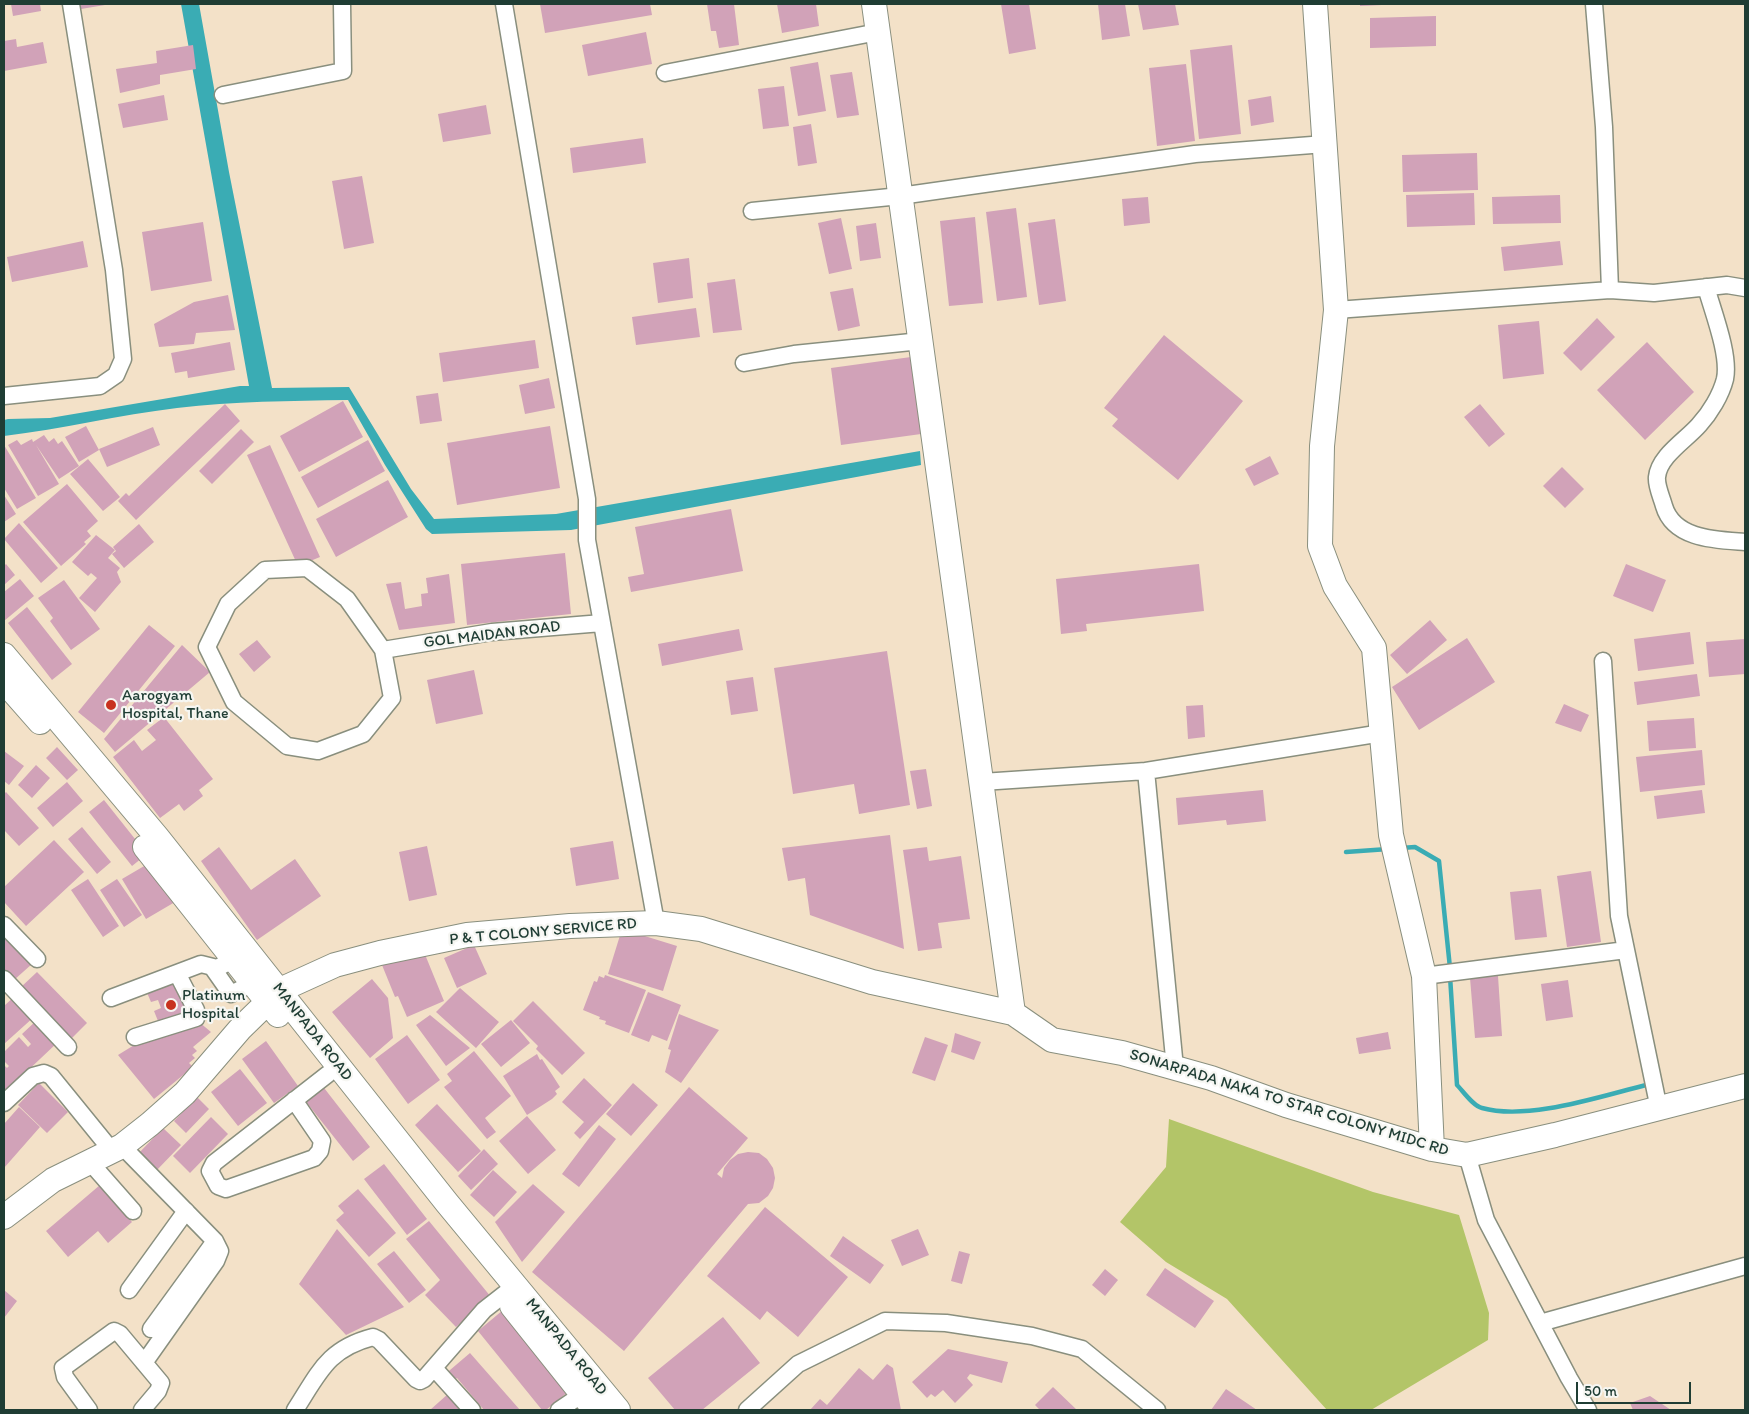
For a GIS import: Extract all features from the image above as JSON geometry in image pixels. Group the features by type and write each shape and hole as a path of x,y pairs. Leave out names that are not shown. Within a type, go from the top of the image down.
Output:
{"street":[{"path":"4,396 100,386 116,375 123,359 114,270 71,4"},
{"path":"223,96 343,71 342,4"},
{"path":"504,4 587,499 587,540 656,923"},
{"path":"874,4 1013,1013"},
{"path":"1315,4 1336,310 1322,446 1320,546 1335,586 1374,648 1394,849 1424,976 1432,1149"},
{"path":"1594,4 1604,127 1610,290"},
{"path":"665,73 878,32"},
{"path":"752,211 900,196 1195,154 1325,144"},
{"path":"1336,310 1610,290 1654,293 1727,284 1745,288"},
{"path":"1706,287 1727,361 1725,380 1713,406 1700,425 1664,460 1656,480 1666,513 1676,524 1703,538 1745,542"},
{"path":"744,363 794,354 920,341"},
{"path":"307,568 347,599 384,650 392,698 362,734 318,752 287,746 234,702 206,648 228,604 265,570 307,568"},
{"name":"GOL MAIDAN ROAD","path":"384,650 492,632 602,623"},
{"path":"1603,660 1619,916 1659,1109"},
{"name":"MANPADA ROAD","path":"8,676 85,762 442,1208 510,1290 591,1397 618,1410"},
{"path":"982,782 1146,771 1382,733"},
{"path":"1146,771 1175,1068"},
{"name":"MANPADA ROAD","path":"193,896 222,964 267,988 328,1074 354,1097"},
{"name":"P & T COLONY SERVICE RD","path":"7,1208 53,1180 117,1148 184,1093 240,1029 267,988 335,965 380,953 467,935 570,926 656,923 701,929 872,982 1013,1013"},
{"path":"4,925 37,959"},
{"path":"1424,976 1626,950"},
{"path":"112,998 201,964 222,964"},
{"path":"134,1037 196,1018 196,1010 177,973"},
{"path":"4,979 68,1046"},
{"name":"SONARPADA NAKA TO STAR COLONY MIDC RD","path":"1013,1013 1052,1040 1122,1053 1211,1078 1286,1105 1432,1149 1468,1155 1659,1109 1745,1086"},
{"path":"4,1103 34,1076 44,1072 51,1076 117,1148 186,1211 215,1241 220,1251 216,1261 144,1362"},
{"path":"294,1100 322,1141 320,1151 314,1158 226,1189 218,1186 210,1170 214,1163 294,1100 328,1074"},
{"path":"1468,1155 1486,1220 1588,1410"},
{"path":"89,1161 133,1210"},
{"path":"129,1290 186,1211"},
{"path":"151,1329 215,1241"},
{"path":"1540,1323 1745,1266"},
{"path":"295,1410 326,1361 339,1351 373,1337 379,1340 420,1381 434,1368 484,1310 510,1290"},
{"path":"747,1410 798,1364 885,1321 955,1325 1032,1336 1082,1349 1157,1410"},
{"path":"89,1410 62,1372 66,1364 114,1331 120,1334 160,1381 161,1385 142,1410"},
{"path":"434,1368 472,1410"},
{"path":"559,1410 591,1397"}],"green space":[{"path":"1169,1119 1373,1192 1459,1215 1489,1313 1488,1340 1371,1410 1327,1410 1227,1299 1166,1262 1120,1222 1166,1167"}],"water":[{"path":"181,4 199,4 229,172 272,388 349,387 411,489 434,519 556,514 920,451 921,465 571,530 432,534 426,529 385,465 348,400 198,406 155,411 4,436 4,420 8,419 50,418 249,386"}],"building":[{"path":"11,4 40,4 41,11 13,16"},
{"path":"80,4 105,4 105,5 81,9"},
{"path":"540,4 650,4 652,15 545,33"},
{"path":"707,4 734,4 739,45 719,48 716,31 711,31"},
{"path":"777,4 816,4 819,26 782,33"},
{"path":"1001,4 1029,4 1036,49 1009,54"},
{"path":"1098,4 1125,4 1130,36 1102,40"},
{"path":"1138,4 1175,4 1179,25 1143,30"},
{"path":"1360,4 1382,4 1382,5 1360,6"},
{"path":"1436,16 1436,46 1370,48 1370,18"},
{"path":"646,32 652,64 588,76 582,45"},
{"path":"16,39 17,47 43,42 47,63 4,71 4,41"},
{"path":"193,45 196,69 160,75 160,84 120,93 116,69 157,63 156,51"},
{"path":"1232,45 1241,134 1199,139 1190,50"},
{"path":"818,62 826,111 798,116 790,67"},
{"path":"1186,64 1195,141 1157,146 1149,68"},
{"path":"852,72 859,115 837,118 830,75"},
{"path":"784,86 789,126 763,129 758,89"},
{"path":"164,95 168,120 123,128 118,104"},
{"path":"1271,96 1274,122 1251,126 1248,100"},
{"path":"486,105 491,134 443,142 438,114"},
{"path":"811,124 817,163 798,166 793,127"},
{"path":"643,138 646,163 573,173 570,148"},
{"path":"1477,153 1478,190 1403,192 1402,155"},
{"path":"362,176 374,243 344,249 332,181"},
{"path":"1474,193 1475,225 1407,227 1406,195"},
{"path":"1560,195 1561,223 1493,224 1492,197"},
{"path":"1148,197 1150,223 1124,226 1122,199"},
{"path":"1016,208 1027,297 997,301 986,212"},
{"path":"975,217 983,303 949,306 940,221"},
{"path":"841,218 852,269 829,274 818,223"},
{"path":"1055,219 1066,301 1039,305 1028,223"},
{"path":"203,222 212,281 151,291 142,232"},
{"path":"876,223 881,258 860,261 856,226"},
{"path":"83,241 88,267 12,282 7,257"},
{"path":"1560,241 1563,265 1504,271 1501,247"},
{"path":"689,258 693,298 658,303 653,263"},
{"path":"735,279 742,330 713,333 707,283"},
{"path":"853,288 860,326 838,331 830,292"},
{"path":"228,295 235,330 196,333 194,344 159,347 154,324 194,302"},
{"path":"696,308 700,337 636,345 632,317"},
{"path":"1597,318 1615,337 1581,371 1563,353"},
{"path":"1539,321 1544,374 1503,379 1498,325"},
{"path":"1164,335 1243,401 1178,480 1112,426 1118,419 1104,408"},
{"path":"535,340 539,368 443,382 439,353"},
{"path":"230,342 235,370 188,378 187,371 175,373 171,353"},
{"path":"1647,342 1694,392 1645,440 1597,390"},
{"path":"911,357 921,434 841,445 831,368"},
{"path":"549,378 555,408 525,414 519,385"},
{"path":"438,393 442,421 420,424 416,396"},
{"path":"343,401 363,437 299,472 280,436"},
{"path":"225,404 240,421 136,520 118,501 126,493 129,496"},
{"path":"1480,404 1505,434 1489,447 1464,417"},
{"path":"86,426 99,450 79,462 65,437"},
{"path":"550,426 560,488 457,505 447,443"},
{"path":"153,427 160,445 107,467 99,449"},
{"path":"241,429 254,442 212,484 199,471"},
{"path":"44,435 49,442 54,438 58,444 62,441 79,466 59,479 36,445 59,484 38,496 8,445 17,440 21,445 32,439 33,442"},
{"path":"368,440 385,471 318,508 301,477"},
{"path":"4,445 36,498 17,509 4,488"},
{"path":"270,445 320,557 298,566 247,455"},
{"path":"1270,456 1279,474 1254,486 1245,469"},
{"path":"88,459 120,497 103,511 70,474"},
{"path":"1562,467 1584,489 1565,508 1543,486"},
{"path":"388,480 408,517 336,557 316,519"},
{"path":"67,484 98,521 87,531 91,536 84,542 86,544 61,566 23,522"},
{"path":"4,495 16,514 4,522"},
{"path":"731,509 743,571 631,592 628,577 644,574 635,527"},
{"path":"19,523 58,568 41,583 4,539"},
{"path":"139,524 154,542 124,568 112,554 116,551 113,547"},
{"path":"96,535 115,550 108,558 120,568 117,572 121,582 95,612 79,598 97,578 91,573 88,576 72,562"},
{"path":"565,553 571,614 467,625 461,564"},
{"path":"6,564 15,575 4,585 4,566"},
{"path":"1199,564 1204,611 1086,624 1087,631 1061,634 1056,579"},
{"path":"1626,564 1666,580 1653,612 1613,596"},
{"path":"449,574 455,623 399,630 386,584 401,582 405,609 422,606 421,594 428,593 426,578"},
{"path":"20,579 34,596 4,621 4,592"},
{"path":"64,580 100,629 71,650 50,621 53,618 38,598"},
{"path":"27,607 72,664 52,680 8,623"},
{"path":"1430,620 1447,640 1407,674 1390,655"},
{"path":"149,625 175,646 104,733 78,712"},
{"path":"739,629 743,650 662,666 658,644"},
{"path":"1690,632 1694,664 1638,671 1634,639"},
{"path":"1467,638 1495,682 1419,730 1392,687"},
{"path":"1745,639 1745,674 1709,677 1706,642"},
{"path":"257,640 271,657 254,672 239,654"},
{"path":"182,645 210,672 115,752 104,739"},
{"path":"887,651 910,805 859,814 854,784 793,794 774,668"},
{"path":"474,670 483,714 436,724 427,680"},
{"path":"1697,674 1700,696 1637,705 1634,682"},
{"path":"753,677 758,711 731,715 726,681"},
{"path":"1564,704 1589,715 1581,732 1555,723"},
{"path":"1203,705 1205,737 1188,739 1186,706"},
{"path":"164,717 213,779 199,790 203,796 184,811 179,804 160,818 113,757 134,740 142,751 156,740 147,730"},
{"path":"1694,718 1696,748 1649,751 1647,721"},
{"path":"57,747 78,770 67,780 46,758"},
{"path":"1702,750 1705,785 1640,792 1636,757"},
{"path":"4,751 24,766 9,785 4,781"},
{"path":"36,765 50,778 32,798 18,785"},
{"path":"926,769 932,806 917,809 910,771"},
{"path":"67,782 83,801 53,827 37,808"},
{"path":"1263,790 1266,821 1227,825 1226,820 1178,825 1176,798"},
{"path":"1702,790 1705,813 1657,819 1654,796"},
{"path":"6,792 39,828 19,846 4,830 4,794"},
{"path":"104,800 147,854 132,866 89,812"},
{"path":"82,827 111,862 97,874 68,839"},
{"path":"890,835 904,949 810,915 805,878 788,881 782,848"},
{"path":"54,840 84,872 26,926 4,902 4,887"},
{"path":"613,841 619,879 576,886 570,848"},
{"path":"427,846 437,895 409,901 399,852"},
{"path":"219,847 251,890 295,859 321,896 257,940 201,861"},
{"path":"927,847 929,861 961,856 970,919 938,923 942,948 918,951 903,850"},
{"path":"151,862 175,902 146,919 122,879"},
{"path":"1591,871 1601,942 1567,947 1557,876"},
{"path":"88,879 119,926 103,937 71,890"},
{"path":"117,879 142,915 124,927 100,890"},
{"path":"1541,889 1547,937 1515,940 1510,892"},
{"path":"622,929 677,946 663,991 608,974"},
{"path":"4,934 32,964 14,980 4,969"},
{"path":"474,945 487,974 457,988 444,958"},
{"path":"424,952 444,1001 407,1017 398,996 395,997 382,965"},
{"path":"37,972 87,1023 71,1039 20,988"},
{"path":"177,975 191,1013 160,1026 154,1011 161,1008 158,1000 151,1002 145,988"},
{"path":"605,975 646,990 629,1033 605,1024 606,1021 599,1019 600,1017 583,1010 594,981 597,982 599,976 604,978"},
{"path":"1498,976 1502,1036 1475,1038 1470,978"},
{"path":"372,979 388,998 393,1038 370,1058 332,1012"},
{"path":"1568,980 1573,1017 1546,1021 1541,984"},
{"path":"460,988 499,1022 476,1048 436,1012"},
{"path":"648,992 681,1005 667,1041 652,1035 649,1042 631,1035"},
{"path":"16,995 35,1016 4,1044 4,1006"},
{"path":"533,1001 585,1053 562,1075 536,1049 538,1046 513,1021"},
{"path":"679,1014 719,1030 681,1083 665,1072 671,1050 668,1049"},
{"path":"430,1015 470,1048 446,1066 416,1025"},
{"path":"37,1020 58,1042 4,1093 4,1065 7,1068 9,1066 4,1061 4,1052 19,1037 28,1047 31,1044 22,1034"},
{"path":"511,1020 530,1043 501,1067 481,1044"},
{"path":"199,1022 211,1032 193,1047 197,1051 192,1055 195,1058 189,1063 193,1067 154,1099 118,1055 144,1039"},
{"path":"1388,1032 1391,1049 1359,1054 1356,1038"},
{"path":"955,1033 981,1042 974,1060 951,1052"},
{"path":"407,1035 440,1080 408,1104 375,1059"},
{"path":"925,1037 948,1045 935,1081 912,1073"},
{"path":"266,1041 298,1086 274,1103 242,1059"},
{"path":"474,1051 511,1096 485,1118 496,1132 487,1139 444,1087 452,1081 447,1074"},
{"path":"537,1054 560,1087 555,1091 557,1094 552,1099 527,1115 503,1076"},
{"path":"240,1069 267,1103 238,1126 211,1092"},
{"path":"584,1078 612,1105 580,1139 574,1133 584,1122 562,1102"},
{"path":"39,1083 68,1112 47,1133 18,1105"},
{"path":"633,1083 658,1105 631,1136 606,1114"},
{"path":"321,1084 370,1147 353,1161 303,1098"},
{"path":"689,1087 748,1138 717,1174 722,1178 724,1168 738,1154 748,1152 759,1153 767,1159 773,1168 775,1178 773,1188 768,1196 759,1203 748,1204 624,1351 532,1272"},
{"path":"197,1097 209,1109 186,1133 174,1121"},
{"path":"437,1104 481,1151 458,1172 415,1125"},
{"path":"19,1107 40,1127 4,1168 4,1124"},
{"path":"527,1116 556,1150 528,1174 499,1141"},
{"path":"211,1117 228,1134 190,1173 173,1156"},
{"path":"599,1125 616,1139 579,1187 562,1174"},
{"path":"163,1128 181,1145 156,1171 138,1154"},
{"path":"484,1149 498,1164 471,1190 458,1176"},
{"path":"384,1164 427,1219 407,1235 364,1179"},
{"path":"493,1170 517,1192 494,1217 470,1195"},
{"path":"533,1184 565,1212 522,1262 495,1222"},
{"path":"100,1185 132,1222 108,1243 98,1231 68,1257 46,1231"},
{"path":"358,1189 396,1233 369,1257 336,1220 344,1213 338,1206"},
{"path":"765,1207 848,1277 798,1337 767,1311 760,1320 707,1276"},
{"path":"429,1221 491,1297 456,1327 425,1295 440,1280 406,1239"},
{"path":"337,1229 404,1307 346,1335 299,1284"},
{"path":"918,1229 929,1255 902,1266 891,1240"},
{"path":"843,1236 884,1265 870,1284 830,1256"},
{"path":"394,1251 426,1290 409,1303 377,1264"},
{"path":"959,1251 970,1254 962,1284 951,1281"},
{"path":"1165,1268 1214,1301 1195,1328 1146,1295"},
{"path":"1105,1269 1118,1280 1105,1296 1092,1285"},
{"path":"4,1290 17,1301 4,1318"},
{"path":"503,1310 569,1391 546,1410 542,1410 478,1331"},
{"path":"723,1317 760,1363 702,1410 675,1410 648,1378"},
{"path":"948,1349 1008,1362 1002,1383 970,1374 967,1378 973,1385 955,1403 943,1390 935,1397 931,1394 927,1398 912,1382"},
{"path":"470,1353 520,1410 484,1410 457,1378 450,1383 443,1376"},
{"path":"887,1364 893,1368 901,1410 810,1410 820,1399 827,1405 859,1368 873,1380"},
{"path":"1053,1387 1077,1410 1040,1410 1035,1405"},
{"path":"1226,1389 1257,1410 1211,1410"},
{"path":"448,1394 463,1410 430,1410"},
{"path":"1650,1396 1671,1410 1633,1410 1630,1403"}],"waterway":[{"path":"1401,848 1415,847 1439,861 1450,968"},
{"path":"1346,852 1388,849"},
{"path":"1450,976 1457,1085 1479,1107 1500,1111 1542,1109 1586,1101 1646,1085"}],"place":[{"name":"Aarogyam Hospital, Thane","path":"111,705"},
{"name":"Platinum Hospital","path":"171,1005"}]}
